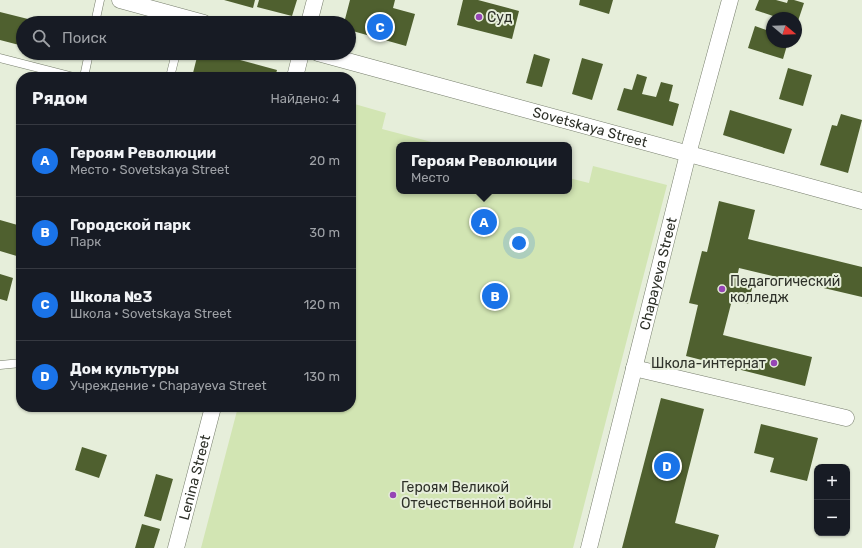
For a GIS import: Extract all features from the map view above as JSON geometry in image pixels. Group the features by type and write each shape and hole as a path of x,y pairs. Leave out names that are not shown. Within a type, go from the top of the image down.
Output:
{"street":[{"path":"120,0 171,16"},
{"path":"311,16 315,0"},
{"name":"Chapayeva Street","path":"589,548 688,154 730,0"},
{"path":"296,72 299,60"},
{"name":"Sovetskaya Street","path":"344,60 862,201"},
{"path":"634,368 846,418"},
{"name":"Lenina Street","path":"176,548 212,412"}],"lane":[{"path":"97,16 100,0"},
{"path":"0,58 55,72"},
{"path":"85,72 88,60"},
{"path":"171,72 174,60"},
{"path":"0,365 16,363"}],"green space":[{"path":"356,104 386,113 382,129 432,142 396,142 396,194 572,194 572,179 589,183 593,166 667,185 573,548 201,548 237,412 356,412"}],"building":[{"path":"224,0 255,0 253,8"},
{"path":"259,0 297,0 292,16 257,7"},
{"path":"350,0 395,0 393,8 415,14 406,46 356,32 356,16 346,16"},
{"path":"463,0 478,0 519,11 512,39 457,25"},
{"path":"580,0 613,0 609,14 579,5"},
{"path":"759,0 776,0 787,3 788,0 794,0 804,3 801,12 766,12 766,14 755,10"},
{"path":"0,12 16,16 16,44 0,40"},
{"path":"755,26 766,30 766,48 786,48 783,59 748,48"},
{"path":"534,54 550,59 542,87 526,83"},
{"path":"582,58 603,64 592,100 572,94"},
{"path":"196,60 240,60 277,70 276,72 193,72"},
{"path":"788,68 812,75 803,106 779,99"},
{"path":"637,74 647,77 642,94 656,97 661,82 673,85 669,101 679,104 673,126 617,110 624,88 632,90"},
{"path":"730,110 792,129 784,154 723,135"},
{"path":"841,114 862,120 848,173 820,165 832,125 837,126"},
{"name":"Педагогический колледж","path":"719,201 755,210 748,239 862,267 862,297 739,268 737,277 754,281 748,304 732,300 723,335 812,357 805,386 686,356 698,305 689,303 702,251 707,252"},
{"path":"0,220 16,225 16,256 0,251"},
{"path":"0,274 13,278 7,301 0,299"},
{"path":"661,398 704,409 675,523 719,535 715,548 622,548"},
{"path":"761,424 818,438 807,481 770,472 774,458 754,453"},
{"path":"82,447 107,455 99,478 75,470"},
{"path":"156,474 173,479 161,521 144,516"},
{"path":"142,524 160,529 154,548 135,548"}],"place":[{"name":"Суд","path":"479,17"},
{"name":"Школа №3","path":"380,27"},
{"name":"Героям Революции","path":"484,222"},
{"name":"Педагогический колледж","path":"722,289"},
{"name":"Городской парк","path":"495,296"},
{"name":"Школа-интернат","path":"774,363"},
{"name":"Дом культуры","path":"667,466"},
{"name":"Героям Великой Отечественной войны","path":"393,495"}]}
